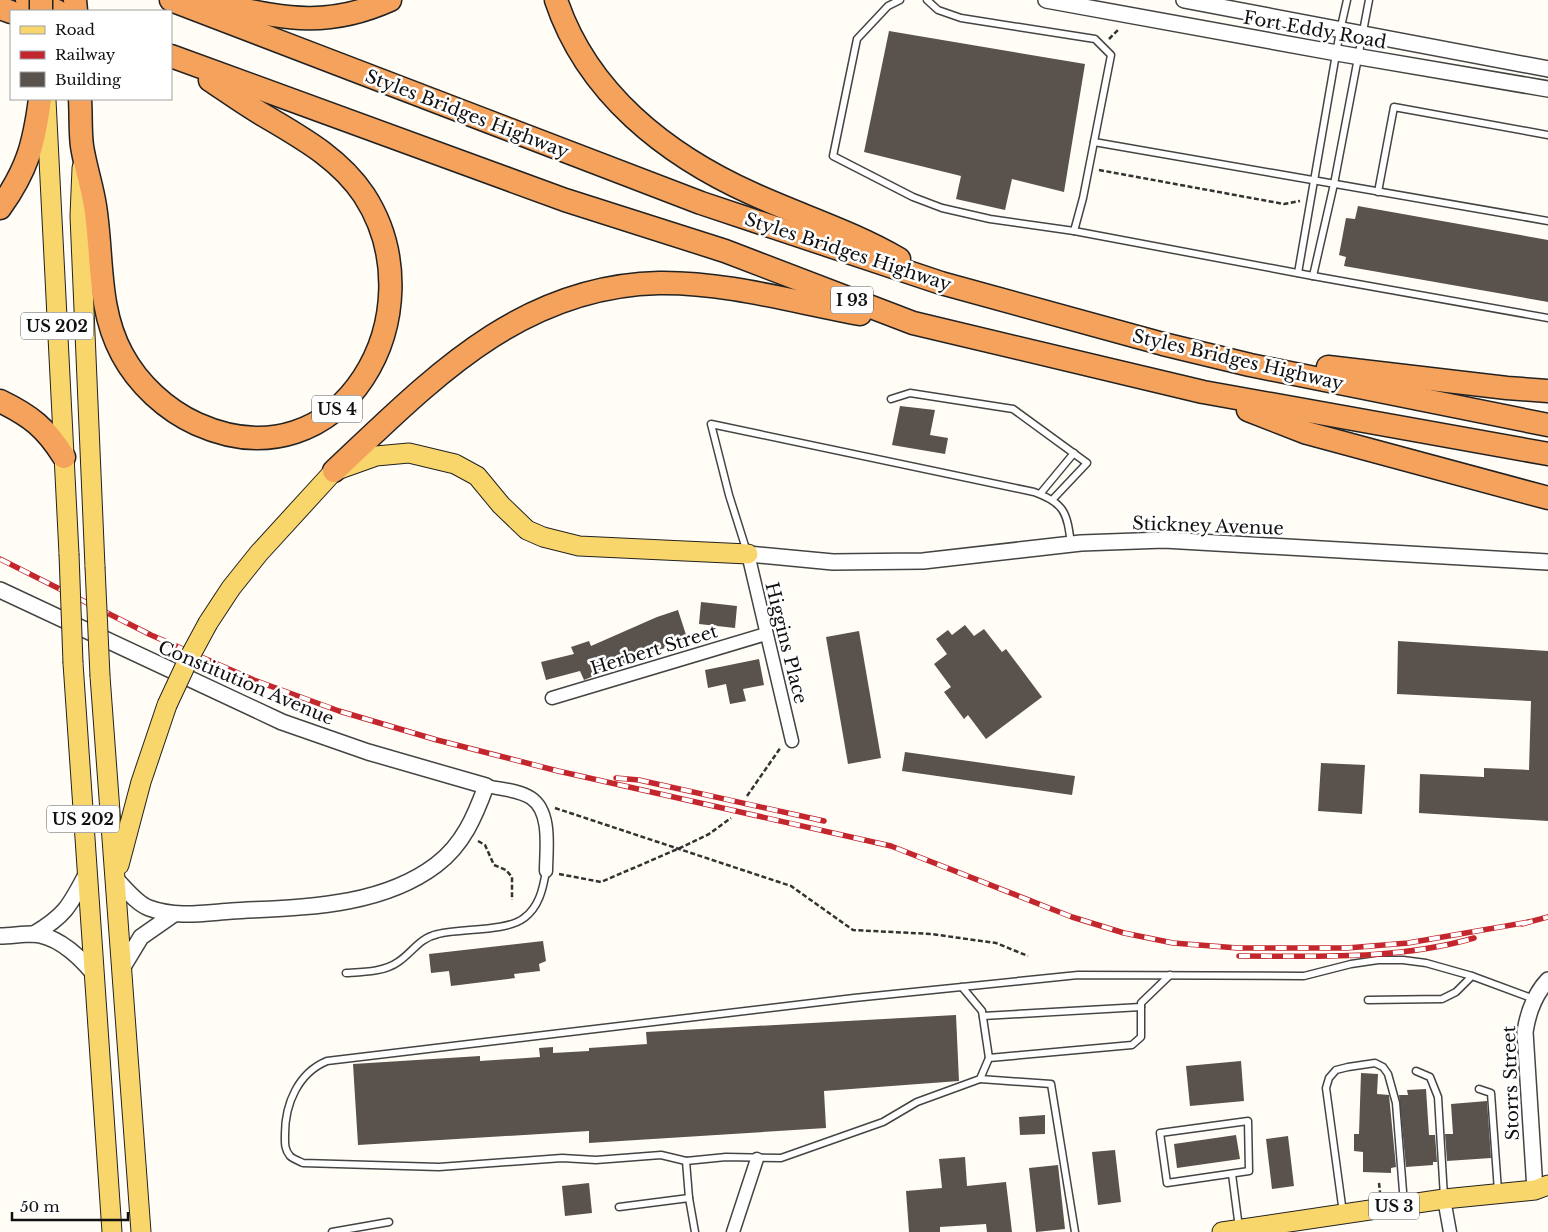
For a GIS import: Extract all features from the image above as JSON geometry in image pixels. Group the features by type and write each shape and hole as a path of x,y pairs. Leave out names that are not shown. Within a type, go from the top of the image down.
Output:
{"highway":[{"path":"27,0 54,10"},
{"name":"Styles Bridges Highway","path":"171,0 701,203 940,283 1163,344 1250,365 1548,425"},
{"path":"194,0 293,18 329,19 364,12 390,0"},
{"path":"556,0 570,33 600,83 640,125 665,146 686,160 752,194 873,244 940,283"},
{"name":"Styles Bridges Highway","path":"175,58 565,200 725,251 913,323 1203,392 1548,454"},
{"name":"US 4","path":"82,146 96,206 101,280 106,315 121,353 133,372 150,391 180,415 194,422 226,434 247,437 263,438 297,431 329,416 343,404 365,378 386,330 391,280 387,249 376,218 352,180 325,153 175,58"},
{"path":"0,208 18,181 29,158 35,136 40,100"},
{"path":"80,100 82,146"},
{"path":"334,471 403,406 488,337 536,311 570,298 623,286 659,284 713,287 913,323"},
{"path":"1163,344 1381,374 1548,391"},
{"path":"1203,392 1307,433 1548,498"},
{"path":"0,401 38,422 52,438 64,457"}],"main road":[{"name":"US 202","path":"46,100 73,663 112,1232"},
{"name":"US 202","path":"82,146 80,216 100,676 141,1232"},
{"path":"115,878 141,782 167,705 188,660 230,588 259,553 334,471 376,456 409,452 455,464 477,476 501,505 527,530 543,538 579,546 748,554"},
{"name":"US 3","path":"1234,1231 1444,1199 1498,1192 1544,1190"}],"street":[{"name":"Fort Eddy Road","path":"1046,0 1337,54 1548,89"},
{"name":"Fort Eddy Road","path":"1184,0 1548,69"},
{"name":"Stickney Avenue","path":"748,554 832,562 923,561 1071,544 1164,540 1548,562"},
{"name":"Higgins Place","path":"748,554 792,741"},
{"name":"Constitution Avenue","path":"0,590 282,722 368,752 486,786"},
{"name":"Herbert Street","path":"552,698 766,634"},
{"path":"115,878 135,898 148,907 174,914 313,906 374,894 401,886 432,868 454,849 474,819 486,786 531,798 539,806 544,819 546,837 546,871"},
{"path":"34,934 57,921 70,906 87,873"},
{"path":"121,970 141,936 174,914"},
{"path":"0,936 34,934 70,949 81,958 94,974"},
{"name":"Storrs Street","path":"1544,1190 1525,1032 1528,1014 1534,999 1548,980"},
{"path":"733,1232 757,1159"},
{"path":"1444,1199 1450,1232"}],"lane":[{"path":"900,0 888,6 857,39 833,156 896,189 942,208 990,219 1074,231 1548,318"},
{"path":"927,0 938,10 961,18 1096,39 1111,55 1083,198 1074,231"},
{"path":"1298,273 1303,236 1315,180 1347,0"},
{"path":"1313,276 1334,184 1369,0"},
{"path":"1378,192 1394,107 1548,135"},
{"path":"1094,142 1548,221"},
{"path":"891,399 910,393 1013,409 1087,463 1053,499"},
{"path":"748,554 729,495 711,424 1040,494 1053,499 1068,518 1071,544"},
{"path":"1040,494 1074,453"},
{"path":"346,973 375,971 398,963 418,943 435,934 501,926 522,920 531,912 538,901 546,871"},
{"path":"1075,1232 1051,1084 980,1079 917,1102 882,1122 825,1143 781,1158 757,1159 726,1157 686,1161 661,1155 596,1160 562,1158 439,1167 303,1163 291,1158 285,1148 285,1115 292,1095 303,1078 314,1066 328,1061 1078,975 1304,976 1351,964 1378,960 1402,960 1426,963 1472,976 1534,999"},
{"path":"989,1058 1132,1046 1141,1037 1141,1003 1170,975"},
{"path":"1368,1000 1442,999 1456,992 1472,976"},
{"path":"962,987 982,1011 983,1016 989,1058 980,1079"},
{"path":"983,1016 1141,1007"},
{"path":"1343,1214 1326,1088 1336,1070 1375,1063 1383,1066 1388,1074 1396,1103 1404,1205"},
{"path":"1416,1071 1430,1077 1438,1097 1444,1199"},
{"path":"1480,1089 1491,1093 1498,1192"},
{"path":"1248,1121 1249,1171 1232,1174 1167,1183 1160,1133 1248,1121"},
{"path":"686,1161 689,1198 695,1232"},
{"path":"1232,1174 1234,1231"},
{"path":"619,1206 689,1198"},
{"path":"332,1232 389,1222"}],"path":[{"path":"1109,39 1120,28"},
{"path":"1098,170 1284,204 1308,200"},
{"path":"747,796 779,750 789,727"},
{"path":"539,806 561,809 791,886 853,930 931,934 996,943 1028,956"},
{"path":"546,871 601,882 709,834 731,818"},
{"path":"478,841 485,845 494,865 506,870 512,877 512,900"}],"building":[{"path":"889,31 1085,64 1064,192 1012,179 1005,210 956,199 961,176 864,152"},
{"path":"1358,206 1548,240 1548,302 1344,266 1346,257 1339,255 1346,218 1355,219"},
{"path":"900,406 935,410 930,435 948,438 945,454 892,445"},
{"path":"701,602 737,606 735,628 699,624"},
{"path":"678,610 688,641 652,652 584,680 580,671 546,680 541,662 574,654 571,647 589,641 591,646 657,617"},
{"path":"965,625 974,636 984,629 1002,652 1006,649 1042,697 986,739 968,715 964,719 944,692 951,687 934,664 947,654 936,639 948,630 952,635"},
{"path":"859,631 881,758 848,764 826,637"},
{"path":"1398,641 1548,651 1548,821 1419,813 1420,774 1484,777 1484,768 1529,770 1531,701 1397,694"},
{"path":"759,659 764,685 743,689 746,701 730,704 726,684 708,688 705,670"},
{"path":"905,752 1075,776 1072,795 902,771"},
{"path":"1321,763 1365,765 1362,814 1318,811"},
{"path":"543,941 546,961 539,964 540,971 514,974 515,978 451,986 449,971 431,973 429,954"},
{"path":"956,1015 959,1081 824,1091 826,1128 589,1143 589,1131 358,1145 353,1064 480,1056 480,1061 540,1057 539,1048 553,1047 553,1053 589,1051 589,1048 647,1044 646,1032"},
{"path":"1241,1061 1244,1101 1190,1106 1186,1066"},
{"path":"1361,1073 1378,1074 1377,1094 1389,1095 1396,1167 1391,1168 1391,1173 1363,1172 1363,1152 1354,1151 1354,1134 1359,1134"},
{"path":"1426,1089 1429,1135 1435,1135 1437,1162 1433,1162 1433,1165 1406,1167 1399,1095 1408,1095 1407,1090"},
{"path":"1487,1101 1491,1158 1447,1161 1445,1134 1453,1134 1451,1104"},
{"path":"1045,1115 1045,1134 1020,1135 1019,1117"},
{"path":"1236,1135 1240,1159 1177,1168 1174,1144"},
{"path":"1288,1136 1294,1186 1272,1189 1266,1139"},
{"path":"1115,1150 1121,1202 1098,1205 1092,1152"},
{"path":"965,1157 967,1186 1006,1182 1012,1232 987,1232 986,1224 940,1227 940,1232 909,1232 906,1191 942,1188 939,1159"},
{"path":"1058,1165 1065,1229 1036,1232 1029,1168"},
{"path":"589,1183 592,1213 565,1216 562,1186"}],"railway":[{"path":"0,559 151,635 254,680 339,711 437,740 558,771 891,846 1072,917 1124,933 1173,943 1238,948 1347,948 1408,943 1529,922"},
{"path":"616,778 639,780 824,821"},
{"path":"1522,924 1548,917"},
{"path":"1239,956 1328,956 1387,953 1416,950 1474,938"}]}
